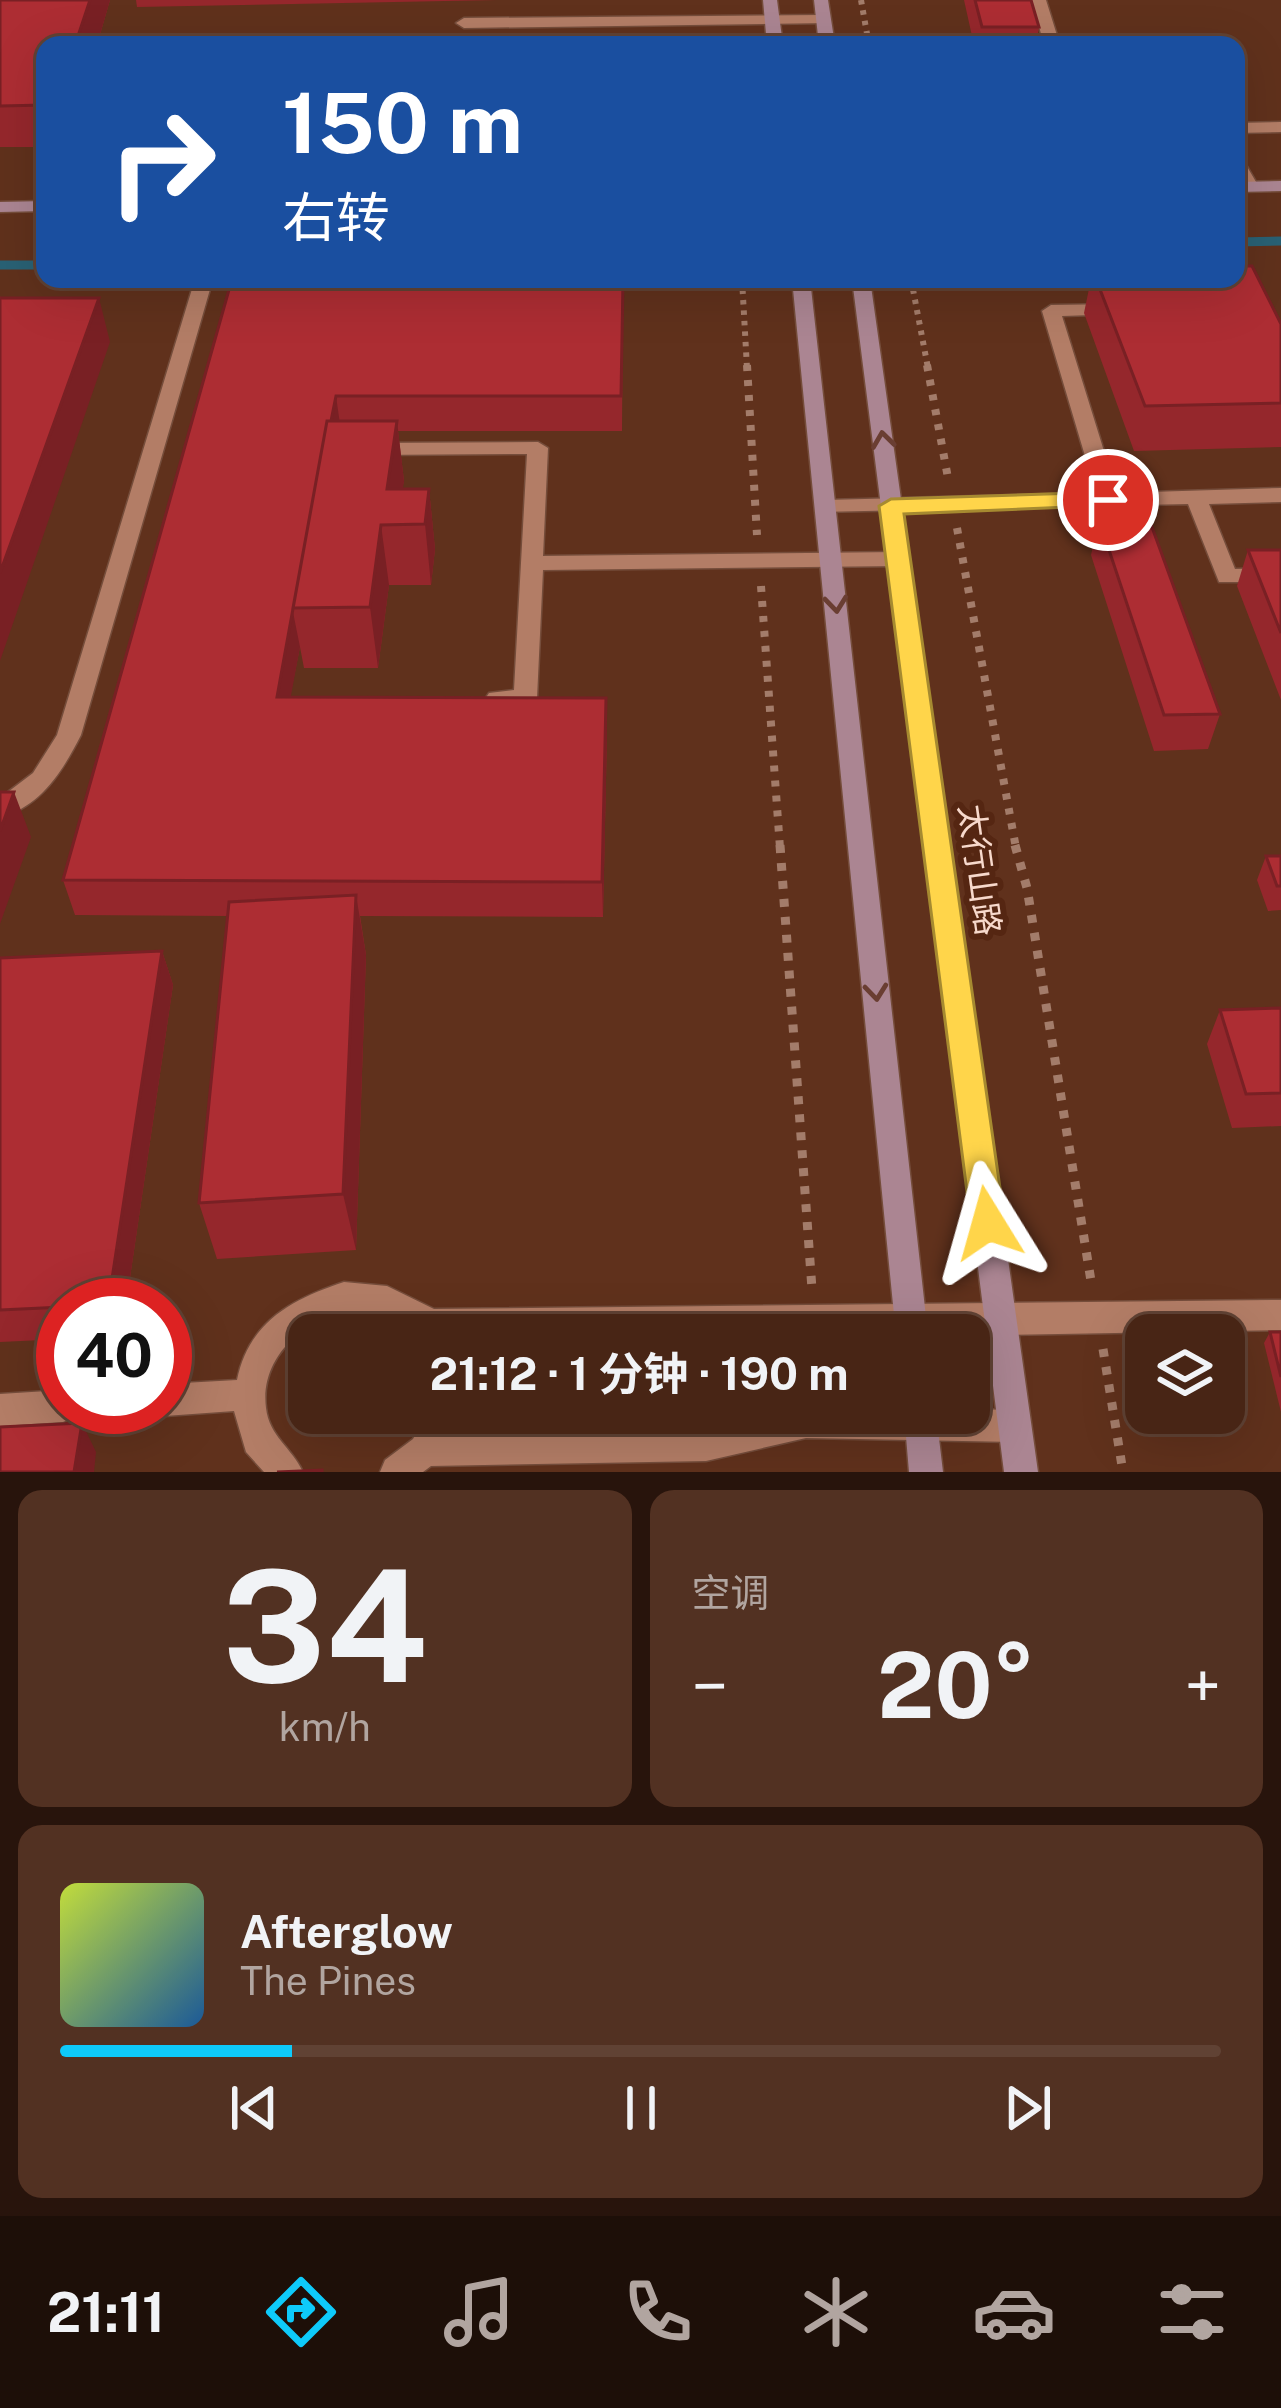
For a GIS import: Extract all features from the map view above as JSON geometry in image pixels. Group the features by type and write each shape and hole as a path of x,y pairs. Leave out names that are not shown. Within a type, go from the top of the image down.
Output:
{"street":[{"path":"770,0 774,36"},
{"path":"821,0 826,36"},
{"path":"1245,187 1281,186"},
{"path":"0,207 36,206"},
{"path":"802,288 910,1314"},
{"name":"太行山路","path":"862,288 1021,1472"},
{"path":"922,1434 926,1472"}],"lane":[{"path":"1040,0 1050,36"},
{"path":"464,23 824,20"},
{"path":"1245,128 1281,127"},
{"path":"0,809 26,798 50,773 69,735 201,288"},
{"path":"1108,500 1052,311 1144,309"},
{"path":"356,449 538,448 525,698 478,699"},
{"path":"826,506 1281,495"},
{"path":"1196,497 1227,577 1281,575"},
{"path":"532,563 899,559"},
{"path":"298,1314 330,1299 357,1294 386,1296 413,1314"},
{"path":"990,1320 1281,1315"},
{"path":"286,1472 260,1444 252,1424 250,1396 254,1371 288,1323"},
{"path":"192,1399 250,1396"},
{"path":"0,1410 36,1408"},
{"path":"990,1424 1015,1426"},
{"path":"397,1472 425,1450 434,1434"},
{"path":"425,1450 706,1444 744,1434"}],"path":[{"path":"861,0 867,36"},
{"path":"743,288 814,1314"},
{"path":"913,288 1006,814 1027,888 1123,1472"}],"building":[{"path":"0,0 90,0 78,36 36,36 36,105 0,106"},
{"path":"975,0 1031,0 1039,27 982,27"},
{"path":"1245,266 1252,266 1281,324 1281,403 1145,406 1099,288 1245,288"},
{"path":"229,288 623,288 621,396 336,396 331,421 327,421 277,697 606,698 602,882 63,880"},
{"path":"0,298 99,298 0,573"},
{"path":"327,421 397,421 387,489 429,489 425,524 381,525 370,607 293,608"},
{"path":"1149,519 1220,714 1164,715 1099,520"},
{"path":"1248,550 1281,550 1281,633"},
{"path":"0,792 14,792 0,831"},
{"path":"1266,856 1281,856 1281,886 1277,886"},
{"path":"356,895 343,1194 199,1203 229,902"},
{"path":"162,951 112,1278 36,1278 36,1308 0,1310 0,958"},
{"path":"1281,1008 1281,1093 1246,1094 1220,1010"},
{"path":"1270,1332 1281,1332 1281,1377"},
{"path":"36,1425 36,1434 80,1434 74,1472 0,1472 0,1427"}],"waterway":[{"path":"1245,242 1281,241"},
{"path":"0,265 36,265"}],"route":[{"path":"988,1223 891,506 1108,500"}]}
